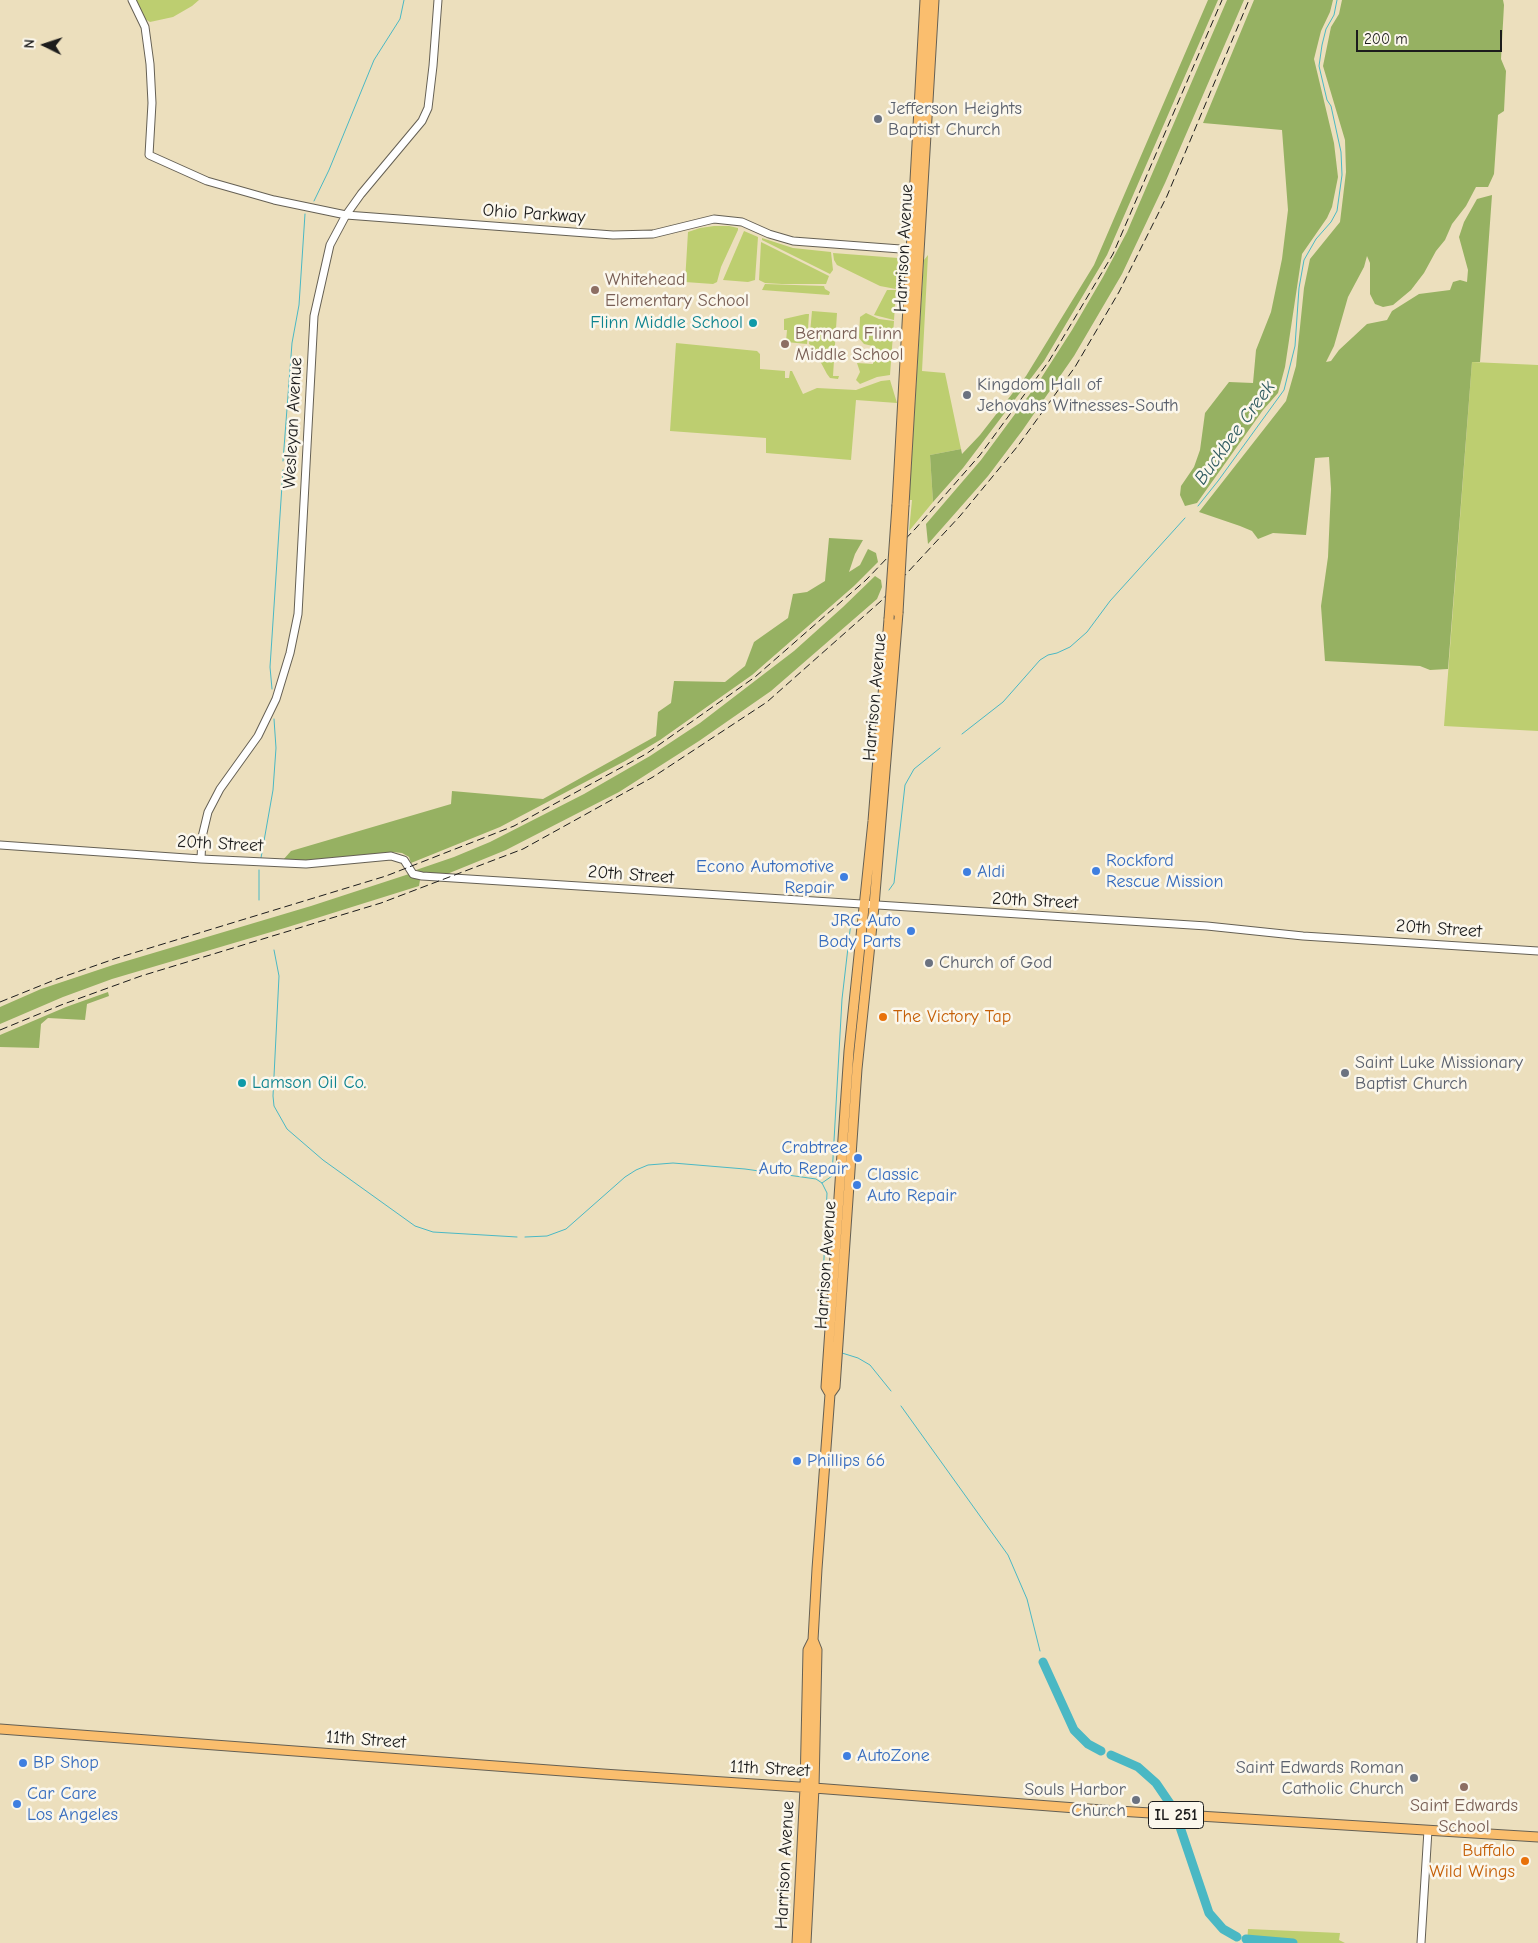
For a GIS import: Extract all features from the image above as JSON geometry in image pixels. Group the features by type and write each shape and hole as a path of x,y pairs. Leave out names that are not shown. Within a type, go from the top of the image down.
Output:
{"main road":[{"name":"Harrison Avenue","path":"916,250 925,0"},
{"name":"Harrison Avenue","path":"806,1943 816,1650 813,1640 830,1394 835,1387 856,1069 874,906 898,612 901,505 916,250 934,0"},
{"name":"Harrison Avenue","path":"830,1394 826,1387 850,1050 863,905 874,812 889,619 901,505"},
{"name":"11th Street","path":"0,1729 1102,1810 1538,1837"},
{"name":"Harrison Avenue","path":"797,1943 810,1788"}],"street":[{"name":"Ohio Parkway","path":"132,0 145,27 147,43 152,103 149,155 208,181 274,200 346,215 613,235 652,234 714,219 742,222 793,242 916,250"},
{"name":"Wesleyan Avenue","path":"201,859 202,837 208,812 220,789 258,736 276,699 290,653 298,614 314,316 330,245 360,194 422,121 428,108 438,0"},
{"name":"20th Street","path":"0,845 201,859 306,864 391,856 404,860 413,874 417,876 1207,926 1303,936 1538,951"},
{"path":"1421,1943 1428,1830"}],"green space":[{"path":"135,0 199,0 173,17 150,22 145,19"},
{"path":"1208,0 1218,0 1107,255 1044,361 963,468 933,502 930,455 961,449 962,454 980,435 1026,376 1094,265"},
{"path":"1227,0 1244,0 1165,183 1122,274 1074,356 1022,431 988,476 928,544 926,524 981,460 1038,383 1103,277 1127,232"},
{"path":"1254,0 1333,0 1330,12 1321,31 1314,59 1334,143 1338,177 1332,207 1327,218 1302,254 1285,367 1278,393 1263,410 1197,503 1185,506 1180,495 1181,486 1194,467 1200,450 1205,413 1229,382 1253,383 1256,350 1271,312 1282,259 1288,210 1282,130 1203,123"},
{"path":"1342,0 1503,0 1504,5 1501,59 1506,71 1504,111 1498,115 1494,174 1488,187 1476,187 1424,273 1411,290 1393,305 1383,307 1375,304 1370,294 1370,263 1367,256 1364,267 1348,297 1334,346 1326,362 1331,361 1339,350 1367,324 1387,320 1392,311 1419,294 1450,290 1453,282 1460,280 1467,282 1468,270 1459,237 1464,222 1477,199 1492,195 1480,362 1472,362 1448,669 1430,670 1420,666 1325,661 1321,606 1328,557 1331,489 1329,457 1315,458 1306,535 1273,533 1258,539 1252,531 1199,512 1286,401 1296,366 1304,288 1310,259 1340,222 1346,172 1345,140 1323,66 1331,27 1339,14"},
{"path":"714,226 738,228 721,267 717,282 713,284 685,282 688,232"},
{"path":"744,231 758,237 755,280 748,282 723,280"},
{"path":"762,238 793,248 831,252 833,270 830,274 762,240"},
{"path":"761,242 829,276 826,284 765,283 759,280"},
{"path":"833,253 898,258 896,289 880,286 837,265"},
{"path":"928,255 922,371 945,373 961,449 930,455 933,502 909,531 912,500 909,500 924,260"},
{"path":"765,284 824,286 830,292 829,295 762,290"},
{"path":"887,290 896,290 894,320 874,315"},
{"path":"812,311 837,313 833,376 839,376 838,379 830,378 812,346 809,344"},
{"path":"866,313 879,319 894,321 890,375 877,377 860,384 856,380 860,372 857,363 873,364 873,346 864,344 859,338 860,317"},
{"path":"809,314 807,344 786,342 787,330 784,330 784,319"},
{"path":"676,343 757,351 760,354 760,369 785,371 785,378 789,378 790,371 792,371 803,394 817,388 856,390 881,381 890,380 897,403 856,400 851,460 766,453 766,438 670,431"},
{"path":"1472,362 1538,365 1538,731 1444,726"},
{"path":"829,538 863,540 855,554 849,572 860,565 868,549 876,553 878,562 854,586 752,675 660,740 625,761 500,827 411,863 409,857 402,853 393,852 307,860 283,860 291,851 451,804 452,791 543,799 656,736 658,712 671,703 674,681 725,682 745,666 754,642 788,618 793,594 807,592 825,581"},
{"path":"875,576 881,580 882,587 877,599 771,691 699,741 619,792 506,850 447,874 423,873 416,870 490,842 584,794 650,756 700,723 794,651"},
{"path":"409,874 420,880 419,886 112,979 63,997 0,1024 0,1007 41,989"},
{"path":"108,992 109,996 87,1004 85,1020 48,1018 41,1024 39,1048 0,1047 0,1035 66,1007"},
{"path":"1248,1929 1340,1933 1339,1940 1345,1943 1247,1943"}],"waterway":[{"path":"314,201 329,170 374,60 400,19 404,0"},
{"name":"Buckbee Creek","path":"1198,506 1284,390 1295,346 1299,288 1304,260 1316,239 1331,222 1337,211 1342,175 1341,152 1331,106 1327,100 1319,66 1326,29 1334,15 1337,0"},
{"path":"283,461 292,343 299,305 305,214"},
{"path":"272,689 270,667 283,470"},
{"path":"962,734 1003,702 1040,660 1070,647 1087,632 1110,601 1185,518"},
{"path":"261,858 273,790 276,748 274,719"},
{"name":"Buckbee Creek","path":"889,890 894,883 905,785 914,769 940,748"},
{"path":"259,870 259,900"},
{"path":"822,1183 832,1176 842,999 851,922"},
{"path":"274,950 279,976 273,1096 274,1106 287,1129 323,1160 415,1226 433,1232 517,1237"},
{"path":"525,1237 547,1236 566,1229 625,1177 648,1165 673,1163 745,1169 816,1179 822,1183 827,1193 822,1301 822,1318 826,1331"},
{"path":"842,1353 858,1358 870,1365 891,1391"},
{"path":"901,1406 1008,1555 1027,1599 1040,1651"},
{"path":"1043,1662 1074,1730 1088,1744 1101,1751"},
{"path":"1111,1755 1138,1767 1156,1783 1171,1805"},
{"path":"1179,1824 1209,1913 1223,1929 1237,1937"},
{"path":"1246,1939 1293,1943"}],"railway":[{"path":"0,1002 117,958 386,876 514,826 646,754 755,677 866,580 916,528 980,455 1049,361 1113,254 1222,0"},
{"path":"0,1030 61,1005 141,976 381,903 523,849 653,777 767,702 881,601 960,516 1017,447 1075,367 1119,292 1167,196 1249,0"}],"place":[{"name":"Jefferson Heights Baptist Church","path":"878,119"},
{"name":"Whitehead Elementary School","path":"595,290"},
{"name":"Flinn Middle School","path":"753,323"},
{"name":"Bernard Flinn Middle School","path":"785,344"},
{"name":"Kingdom Hall of Jehovahs Witnesses-South","path":"967,395"},
{"name":"Rockford Rescue Mission","path":"1096,871"},
{"name":"Aldi","path":"967,872"},
{"name":"Econo Automotive Repair","path":"844,877"},
{"name":"JRC Auto Body Parts","path":"911,931"},
{"name":"Church of God","path":"929,963"},
{"name":"The Victory Tap","path":"883,1017"},
{"name":"Saint Luke Missionary Baptist Church","path":"1345,1073"},
{"name":"Lamson Oil Co.","path":"242,1083"},
{"name":"Crabtree Auto Repair","path":"858,1158"},
{"name":"Classic Auto Repair","path":"857,1185"},
{"name":"Phillips 66","path":"797,1461"},
{"name":"AutoZone","path":"847,1756"},
{"name":"BP Shop","path":"23,1763"},
{"name":"Saint Edwards Roman Catholic Church","path":"1414,1778"},
{"name":"Saint Edwards School","path":"1464,1787"},
{"name":"Souls Harbor Church","path":"1136,1800"},
{"name":"Car Care Los Angeles","path":"17,1804"},
{"name":"Buffalo Wild Wings","path":"1525,1861"}]}
